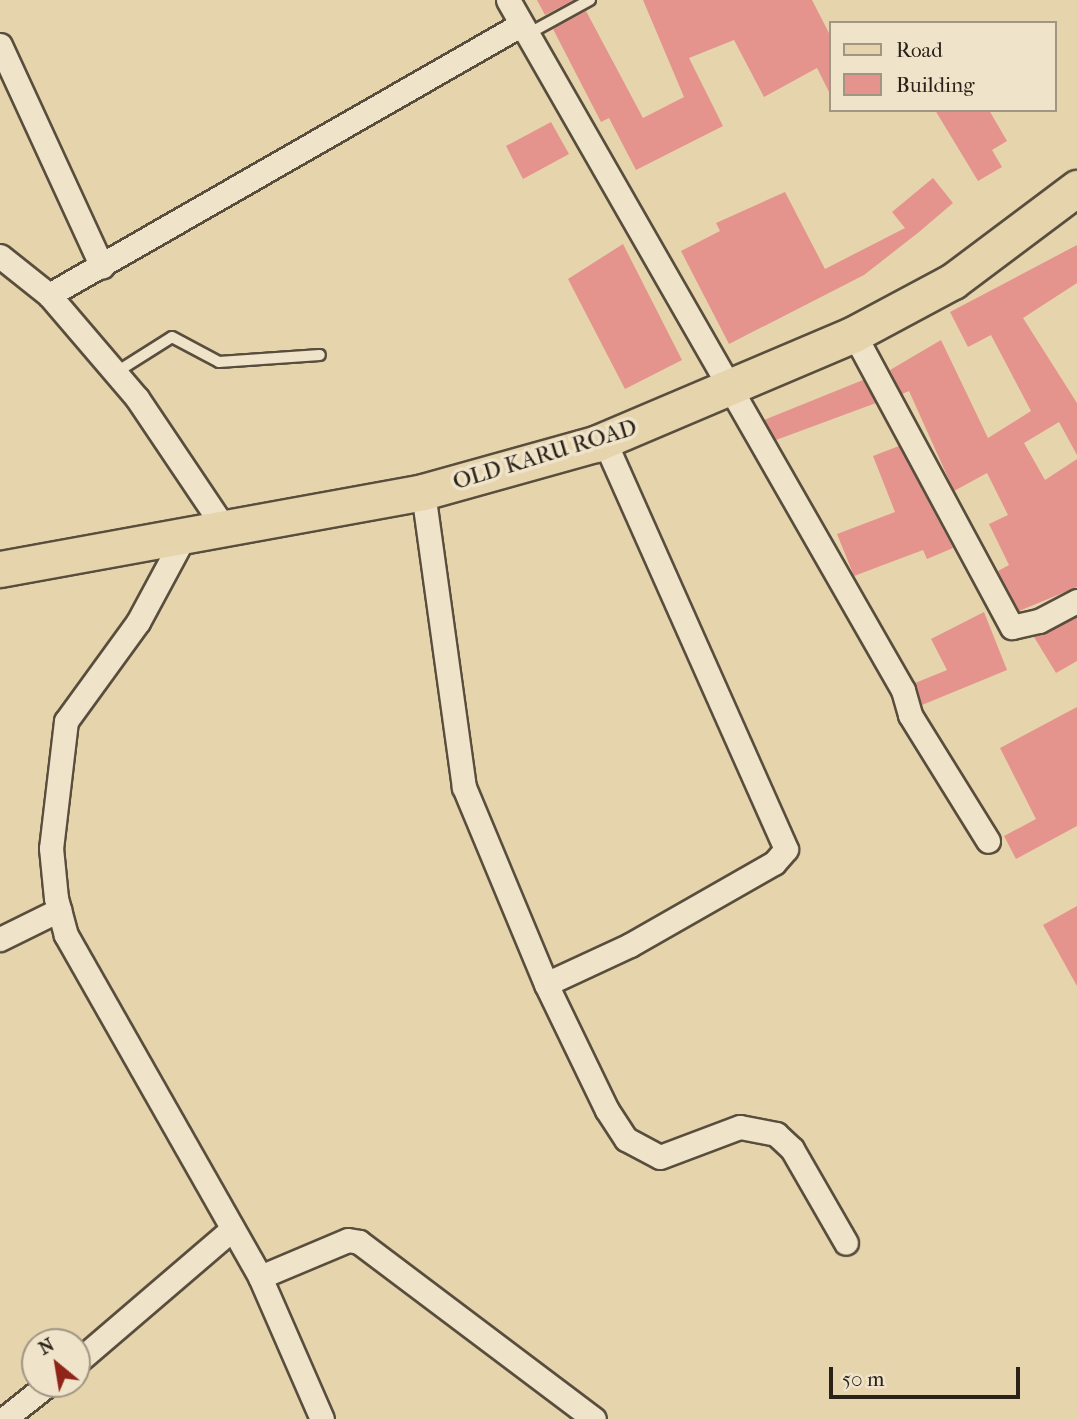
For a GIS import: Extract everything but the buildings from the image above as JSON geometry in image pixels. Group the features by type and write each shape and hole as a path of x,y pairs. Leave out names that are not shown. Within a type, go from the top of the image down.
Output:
{"main road":[{"name":"OLD KARU ROAD","path":"0,569 187,531 423,492 604,440 727,391 854,334 953,281 1077,188"}],"street":[{"path":"508,0 727,391 988,841"},
{"path":"49,295 523,30"},
{"path":"0,45 102,267"},
{"path":"0,256 49,295 115,373 223,526"},
{"path":"854,334 1012,627 1039,621 1077,601"},
{"path":"546,984 629,945 774,863 786,849 604,440"},
{"path":"423,492 464,787 546,984 626,1139 660,1157 740,1127 776,1134 792,1149 846,1244"},
{"path":"187,531 138,622 66,721 51,848 59,910 66,935 194,1156 230,1231 260,1277 322,1419"},
{"path":"0,939 59,910"},
{"path":"91,1350 230,1231"},
{"path":"260,1277 348,1240 359,1242 594,1419"},
{"path":"4,1419 30,1398"}],"lane":[{"path":"523,30 590,0"},
{"path":"115,373 172,337 219,362 320,355"}]}
